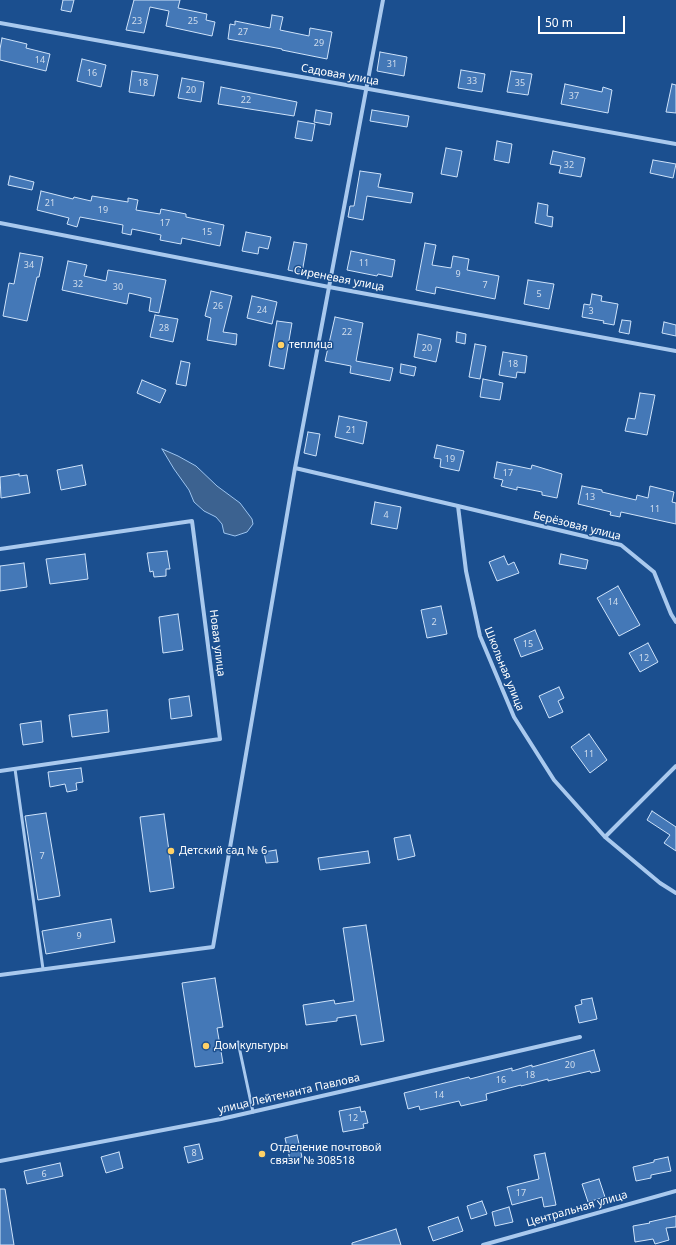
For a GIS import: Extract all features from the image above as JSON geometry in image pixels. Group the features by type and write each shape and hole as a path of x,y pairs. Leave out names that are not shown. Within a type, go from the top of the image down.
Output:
{"street":[{"path":"0,975 213,947 295,468 382,0"},
{"name":"Садовая улица","path":"0,23 676,144"},
{"name":"Сиреневая улица","path":"0,223 329,287 676,351"},
{"path":"295,468 458,506"},
{"name":"Берёзовая улица","path":"458,506 622,544 654,572 671,614 676,622"},
{"name":"Школьная улица","path":"458,506 466,572 480,636 514,717 554,780 604,838 660,883 676,893"},
{"name":"Новая улица","path":"0,549 192,521 220,739 0,771"},
{"path":"604,838 676,766"},
{"name":"улица Лейтенанта Павлова","path":"0,1161 253,1112 580,1037"},
{"name":"Центральная улица","path":"483,1245 676,1191"}],"lane":[{"path":"15,769 43,969"},
{"path":"238,1042 253,1112"}],"water":[{"path":"162,449 196,466 217,486 240,503 252,519 253,524 247,532 235,536 224,533 222,524 216,517 204,511 194,502 189,490"}],"building":[{"path":"63,0 74,0 71,12 61,10"},
{"path":"134,0 180,0 178,8 207,14 206,20 215,22 212,36 166,26 169,11 150,7 144,33 126,30"},
{"path":"272,15 283,17 280,30 309,36 310,28 332,32 327,59 228,39 230,24 235,25 235,21 270,28"},
{"path":"2,38 27,44 26,48 50,54 46,71 0,60"},
{"path":"380,52 407,57 404,76 377,71"},
{"path":"82,59 106,65 101,87 77,81"},
{"path":"461,70 485,74 482,92 458,88"},
{"path":"132,71 158,75 154,96 129,92"},
{"path":"511,71 532,74 528,95 507,92"},
{"path":"182,78 204,82 201,102 178,98"},
{"path":"565,84 602,92 603,87 612,90 608,113 561,104"},
{"path":"672,84 676,85 676,113 666,112"},
{"path":"221,87 297,102 294,116 218,104"},
{"path":"316,110 332,113 330,125 314,122"},
{"path":"372,110 409,116 407,127 370,121"},
{"path":"298,121 315,124 312,141 295,138"},
{"path":"497,141 512,144 509,163 494,160"},
{"path":"446,148 462,151 457,177 441,174"},
{"path":"553,151 585,158 581,177 559,173 561,166 550,164"},
{"path":"653,160 676,164 673,178 650,173"},
{"path":"360,171 381,174 378,187 413,193 411,203 367,196 363,220 348,217 350,206 354,206"},
{"path":"10,176 34,182 32,190 8,185"},
{"path":"41,191 73,199 74,197 91,201 92,196 128,202 128,198 138,200 136,210 160,214 161,209 186,214 186,217 224,225 220,246 182,238 181,244 160,240 161,235 132,229 131,235 122,233 123,225 80,217 77,227 67,224 69,218 37,210"},
{"path":"538,203 548,205 547,216 553,217 552,227 535,223"},
{"path":"246,232 271,237 268,249 259,247 258,254 242,251"},
{"path":"294,242 307,244 302,273 288,270"},
{"path":"425,243 436,245 432,265 451,268 453,256 469,259 467,270 499,276 495,299 436,287 435,294 416,290"},
{"path":"351,251 395,260 392,277 378,274 377,276 347,270"},
{"path":"20,253 43,257 27,321 3,316 9,283 14,284"},
{"path":"68,261 87,265 84,276 106,281 108,270 166,280 159,313 149,311 151,298 129,293 127,304 62,290"},
{"path":"528,280 554,284 549,309 524,304"},
{"path":"211,291 232,296 223,332 237,334 236,345 207,340 211,318 205,316"},
{"path":"592,294 602,296 601,301 618,304 614,325 603,323 604,321 582,317 584,304 590,305"},
{"path":"252,296 277,302 272,324 247,318"},
{"path":"155,315 178,319 173,342 150,337"},
{"path":"335,317 363,323 356,361 393,368 390,381 350,373 351,366 325,361"},
{"path":"622,320 631,321 629,334 619,332"},
{"name":"теплица","path":"277,321 292,323 284,369 269,366"},
{"path":"664,322 676,325 676,336 662,333"},
{"path":"457,332 466,334 465,344 456,342"},
{"path":"418,334 441,339 436,362 414,357"},
{"path":"475,344 486,346 480,379 469,377"},
{"path":"503,352 527,356 525,373 517,372 516,378 499,375"},
{"path":"181,361 190,363 186,386 176,384"},
{"path":"401,364 416,367 414,376 400,373"},
{"path":"483,379 503,383 500,400 480,397"},
{"path":"142,380 166,390 160,403 137,393"},
{"path":"640,393 655,395 647,435 625,431 628,418 635,419"},
{"path":"339,416 367,422 363,444 335,437"},
{"path":"308,432 320,434 316,456 304,453"},
{"path":"437,445 464,451 459,471 440,467 441,459 434,458"},
{"path":"497,462 531,469 532,465 562,474 557,498 542,495 542,492 517,487 517,490 501,486 503,480 494,478"},
{"path":"82,465 86,485 61,490 57,470"},
{"path":"19,474 19,476 27,475 30,493 1,498 0,477"},
{"path":"582,486 636,500 637,495 648,498 650,486 674,492 672,502 676,503 676,524 621,512 620,517 610,515 611,512 578,504"},
{"path":"375,502 401,507 397,529 371,524"},
{"path":"167,551 170,569 166,569 166,576 154,577 153,571 150,572 147,553"},
{"path":"85,554 88,579 50,584 46,559"},
{"path":"561,554 588,560 586,569 559,564"},
{"path":"504,556 508,565 514,562 519,573 497,581 489,562"},
{"path":"24,563 27,587 0,591 0,566"},
{"path":"618,586 640,625 619,636 597,598"},
{"path":"441,606 447,634 427,638 421,610"},
{"path":"178,614 183,650 163,653 159,617"},
{"path":"535,630 543,649 521,657 514,639"},
{"path":"648,643 658,662 640,672 629,653"},
{"path":"559,687 564,698 558,701 563,712 549,718 539,696"},
{"path":"189,696 192,716 171,719 169,699"},
{"path":"107,710 109,732 72,737 69,715"},
{"path":"41,721 43,742 23,745 20,724"},
{"path":"589,734 607,760 590,773 571,747"},
{"path":"81,768 83,782 76,783 77,790 67,792 65,784 50,787 48,772"},
{"path":"652,811 676,827 676,851 664,843 670,835 647,820"},
{"path":"46,813 60,896 38,900 25,816"},
{"path":"164,814 174,888 150,892 140,817"},
{"path":"410,835 415,856 398,860 394,838"},
{"path":"276,850 278,862 266,863 264,852"},
{"path":"368,851 370,863 320,870 318,858"},
{"path":"111,919 115,942 46,954 42,931"},
{"path":"366,925 384,1041 361,1045 356,1015 337,1018 337,1021 306,1025 303,1005 334,1000 335,1004 354,1001 343,928"},
{"path":"215,978 223,1027 217,1028 223,1063 195,1067 182,983"},
{"path":"592,998 597,1019 579,1023 575,1006 582,1004 581,1000"},
{"path":"594,1050 600,1071 591,1073 590,1071 548,1081 548,1079 521,1085 486,1094 487,1100 461,1106 459,1101 420,1110 419,1106 408,1109 404,1093 469,1077 470,1079 512,1068 512,1071 532,1065 532,1067"},
{"path":"360,1107 361,1112 365,1111 368,1123 363,1124 364,1128 343,1132 339,1111"},
{"path":"297,1135 302,1157 290,1160 285,1138"},
{"path":"199,1144 203,1159 188,1163 184,1147"},
{"path":"119,1152 123,1168 106,1173 101,1157"},
{"path":"545,1153 556,1205 544,1207 542,1197 512,1205 507,1187 539,1179 534,1155"},
{"path":"668,1157 671,1171 651,1175 651,1178 636,1181 633,1167"},
{"path":"60,1163 63,1176 27,1184 24,1171"},
{"path":"599,1179 605,1197 588,1202 582,1184"},
{"path":"0,1189 5,1189 14,1245 0,1245"},
{"path":"482,1201 487,1214 471,1219 467,1206"},
{"path":"509,1207 513,1222 495,1226 492,1212"},
{"path":"676,1216 676,1227 666,1228 669,1240 655,1244 653,1239 635,1242 633,1226"},
{"path":"458,1217 463,1231 433,1241 428,1227"},
{"path":"396,1229 401,1245 352,1245 352,1243"}],"place":[{"name":"теплица","path":"281,345"},
{"name":"Детский сад № 6","path":"171,851"},
{"name":"Дом культуры","path":"206,1046"},
{"name":"Отделение почтовой связи № 308518","path":"262,1154"}]}
